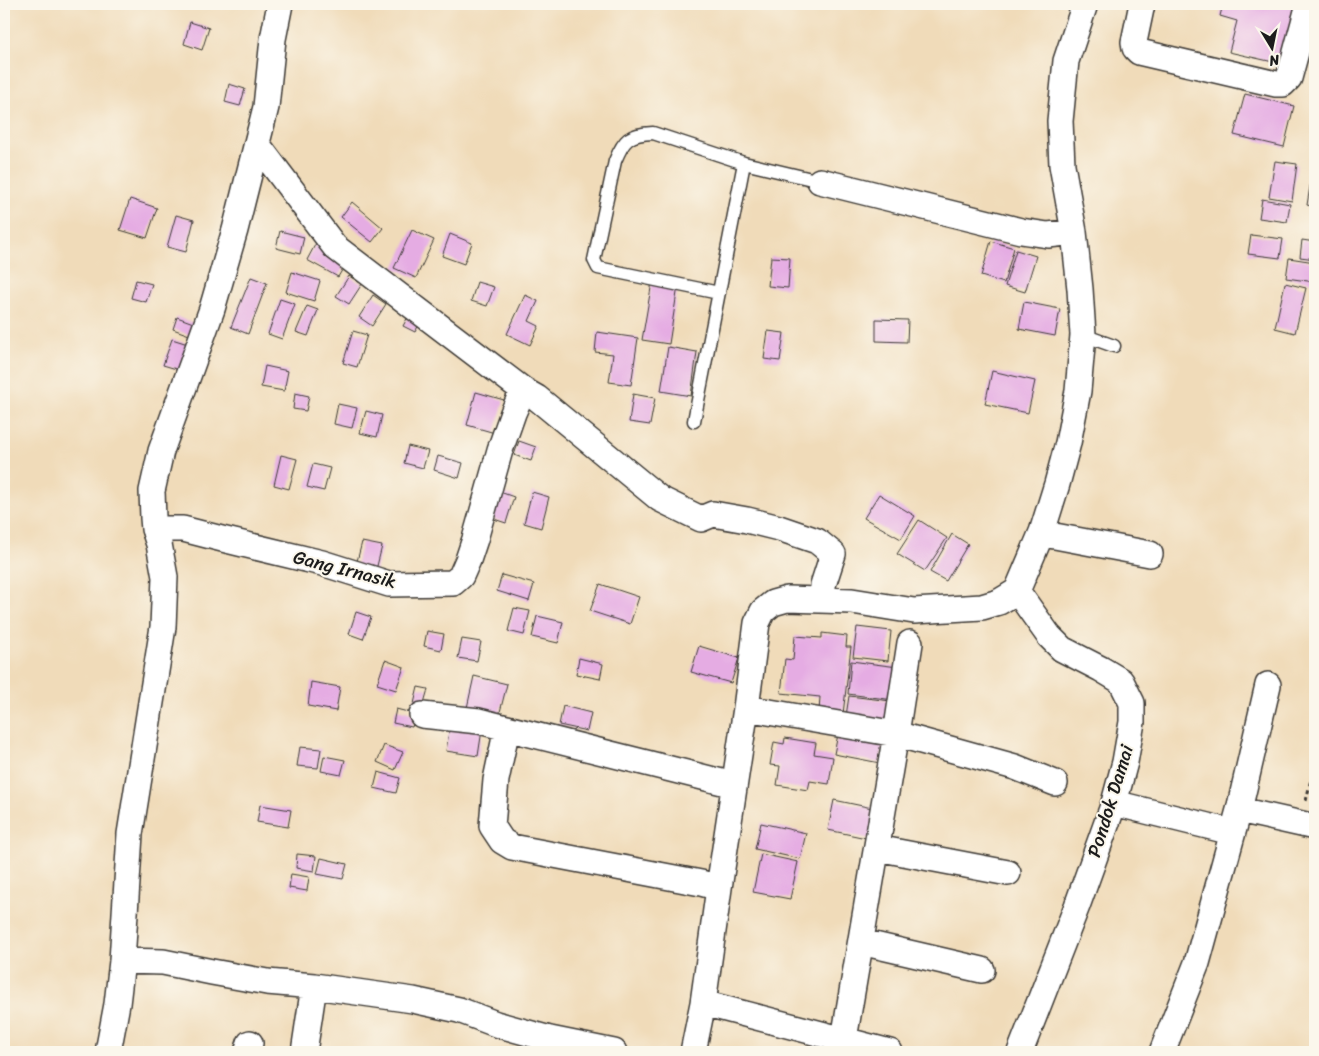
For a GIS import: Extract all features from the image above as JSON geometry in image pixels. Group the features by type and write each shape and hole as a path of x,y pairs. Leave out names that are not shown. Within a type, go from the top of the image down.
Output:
{"street":[{"path":"108,1052 117,1004 122,961 130,834 163,627 165,577 159,544 154,529 152,491 161,452 212,309 235,230 266,106 273,39 280,4"},
{"path":"693,1052 703,1003 757,622 763,612 773,603 787,599 852,601 914,611 982,607 999,602 1018,590 1042,532 1058,484 1068,443 1078,391 1084,335 1074,232 1062,165 1060,121 1066,61 1085,4"},
{"path":"1142,4 1134,42 1135,48 1139,52 1276,84 1283,84 1289,78 1309,4"},
{"path":"257,144 335,247 536,398 660,499 701,519 712,514 779,528 817,542 833,554 823,585 823,600"},
{"path":"820,181 1021,231 1048,235 1074,232"},
{"name":"Gang Irnasik","path":"154,529 183,528 322,563 389,584 453,583 461,576 468,560 500,450 523,390"},
{"path":"1042,532 1150,554"},
{"name":"Pondok Damai","path":"1018,590 1049,636 1062,648 1121,682 1132,703 1132,722 1125,762 1114,803 1020,1052"},
{"path":"844,1039 910,643"},
{"path":"1162,1052 1197,963 1236,821 1268,685"},
{"path":"746,708 896,734 1015,767 1055,783"},
{"path":"422,715 479,721 734,785"},
{"path":"507,728 496,780 492,826 502,841 512,847 719,888"},
{"path":"1114,803 1236,821 1308,825"},
{"path":"877,848 1008,873"},
{"path":"861,942 982,970"},
{"path":"122,961 163,962 267,982 314,986 413,1000 459,1010 496,1024 550,1039 614,1052"},
{"path":"304,1052 314,986"},
{"path":"703,1003 890,1052"}],"lane":[{"path":"719,293 598,268 594,260 615,161 622,145 639,133 653,133 744,163 820,181"},
{"path":"694,421 744,163"},
{"path":"1084,335 1114,346"}],"path":[{"path":"1308,825 1315,762"}],"building":[{"path":"1223,4 1297,4 1282,64 1229,52 1237,21 1220,16"},
{"path":"190,22 209,28 202,50 184,44"},
{"path":"229,84 245,89 240,106 225,102"},
{"path":"1245,94 1294,106 1284,147 1234,135"},
{"path":"1275,161 1297,164 1292,201 1269,197"},
{"path":"1315,162 1315,207 1307,205"},
{"path":"130,199 157,208 147,238 120,230"},
{"path":"1262,199 1290,204 1287,222 1259,218"},
{"path":"352,202 383,228 372,242 341,217"},
{"path":"176,215 194,220 186,252 167,247"},
{"path":"412,230 434,240 416,278 394,268"},
{"path":"280,231 304,237 300,254 276,248"},
{"path":"450,234 472,243 464,264 442,256"},
{"path":"1251,235 1283,239 1280,258 1248,254"},
{"path":"1302,240 1315,242 1315,259 1300,257"},
{"path":"991,241 1014,248 1004,283 981,276"},
{"path":"316,243 348,260 338,277 307,260"},
{"path":"1016,250 1036,256 1025,292 1005,286"},
{"path":"771,257 790,258 788,288 768,286"},
{"path":"1289,258 1315,262 1315,282 1286,278"},
{"path":"292,272 320,281 314,301 286,292"},
{"path":"349,276 362,284 349,304 336,296"},
{"path":"251,277 267,283 248,334 231,327"},
{"path":"136,280 152,284 146,302 131,298"},
{"path":"477,282 494,287 487,306 471,301"},
{"path":"652,282 678,286 669,344 642,340"},
{"path":"1285,283 1306,288 1295,333 1275,328"},
{"path":"373,295 386,304 372,326 359,317"},
{"path":"525,295 538,301 529,321 539,326 530,345 507,334"},
{"path":"280,299 295,304 282,339 268,334"},
{"path":"1024,302 1060,309 1055,336 1019,329"},
{"path":"307,306 318,310 308,336 296,332"},
{"path":"411,311 423,317 415,332 403,326"},
{"path":"177,317 196,324 192,336 173,329"},
{"path":"876,319 908,320 907,342 876,341"},
{"path":"353,331 367,335 357,367 343,363"},
{"path":"768,331 784,333 780,361 764,359"},
{"path":"597,332 638,338 631,385 609,382 613,354 595,352"},
{"path":"172,339 191,345 183,371 163,365"},
{"path":"668,347 697,352 691,396 661,391"},
{"path":"265,366 288,371 284,391 261,387"},
{"path":"992,371 1035,381 1028,413 985,404"},
{"path":"476,392 504,400 495,433 467,425"},
{"path":"295,393 309,396 306,411 293,409"},
{"path":"633,394 655,398 650,425 629,422"},
{"path":"338,404 357,408 352,428 334,424"},
{"path":"366,411 382,415 377,437 360,433"},
{"path":"519,441 536,447 531,461 514,455"},
{"path":"408,446 428,451 423,468 404,463"},
{"path":"281,455 297,459 289,489 274,485"},
{"path":"438,456 463,463 459,478 434,470"},
{"path":"313,464 330,468 324,491 307,487"},
{"path":"497,491 514,497 506,523 488,517"},
{"path":"532,492 549,497 541,528 524,523"},
{"path":"879,494 915,516 901,539 864,518"},
{"path":"919,520 947,538 925,571 897,554"},
{"path":"952,534 968,544 946,581 930,572"},
{"path":"362,542 382,546 375,574 355,569"},
{"path":"502,575 534,584 529,601 497,591"},
{"path":"600,584 639,597 630,624 590,611"},
{"path":"514,608 530,611 524,635 508,631"},
{"path":"356,612 371,617 363,639 349,634"},
{"path":"537,616 563,622 558,643 532,637"},
{"path":"857,627 891,631 888,661 853,657"},
{"path":"427,631 444,634 441,650 424,646"},
{"path":"822,633 847,636 846,647 851,647 843,714 819,712 820,697 781,693 785,659 793,660 795,636 822,638"},
{"path":"462,639 481,642 477,661 458,658"},
{"path":"699,646 739,658 731,683 691,672"},
{"path":"579,658 603,664 600,679 576,674"},
{"path":"385,660 404,667 396,690 377,684"},
{"path":"851,661 898,667 894,700 848,694"},
{"path":"474,676 507,684 499,716 467,708"},
{"path":"311,682 340,687 336,711 308,706"},
{"path":"418,687 428,689 422,710 413,708"},
{"path":"849,696 891,701 888,721 846,716"},
{"path":"563,706 591,713 587,731 559,725"},
{"path":"396,709 416,714 412,727 393,723"},
{"path":"450,725 482,730 478,756 446,751"},
{"path":"839,729 885,738 880,763 834,754"},
{"path":"785,738 816,743 814,754 833,757 829,784 810,781 808,790 777,785 780,766 770,765 774,742 784,744"},
{"path":"384,745 403,752 395,770 377,762"},
{"path":"300,747 321,749 318,768 297,766"},
{"path":"324,756 345,760 341,775 321,771"},
{"path":"378,772 400,778 396,793 374,788"},
{"path":"834,800 877,809 871,839 828,830"},
{"path":"260,805 291,810 288,827 257,822"},
{"path":"761,823 806,833 800,859 755,849"},
{"path":"297,854 316,856 314,871 296,868"},
{"path":"761,854 798,862 790,899 753,892"},
{"path":"321,858 347,864 343,879 317,874"},
{"path":"291,874 309,877 307,891 289,888"}]}
